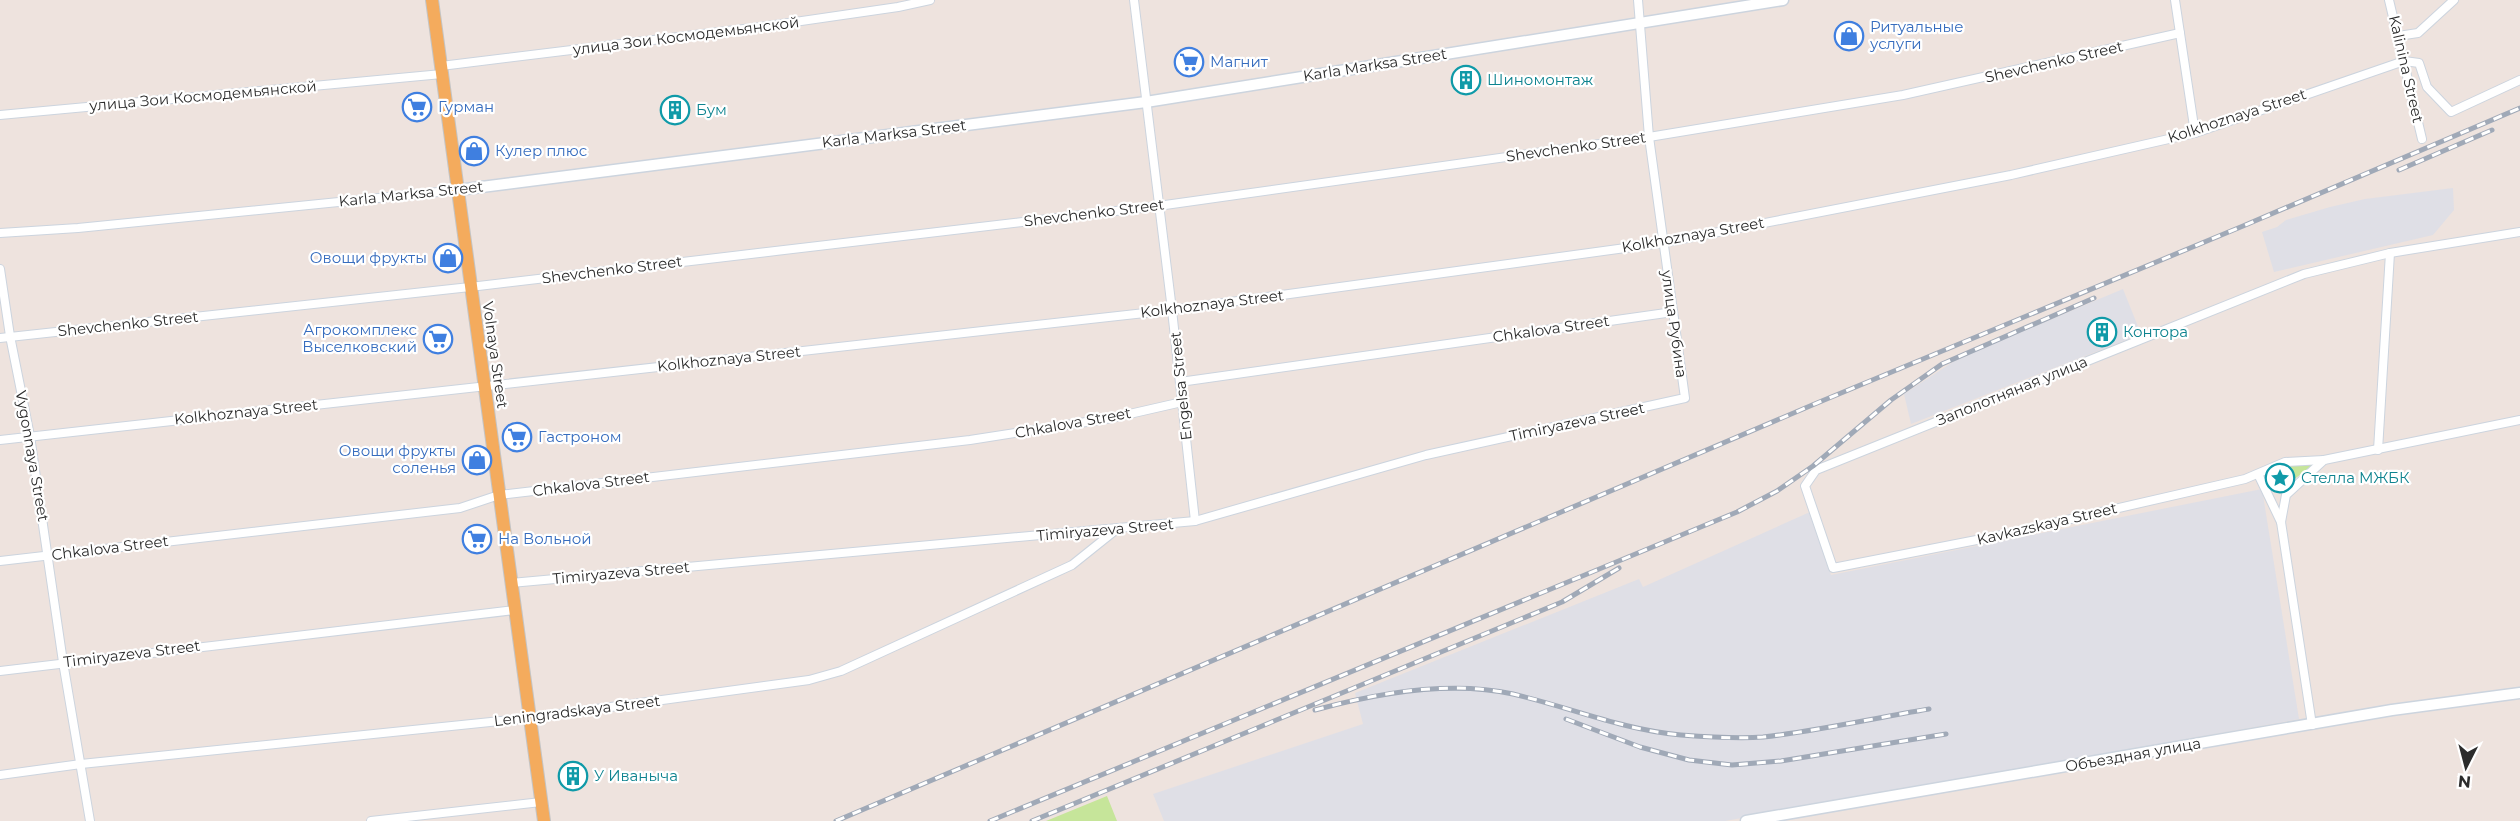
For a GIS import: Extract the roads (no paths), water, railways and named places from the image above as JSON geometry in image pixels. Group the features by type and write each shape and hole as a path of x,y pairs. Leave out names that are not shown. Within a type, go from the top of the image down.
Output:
{"main road":[{"name":"Volnaya Street","path":"432,0 544,821"}],"street":[{"name":"улица Зои Космодемьянской","path":"0,115 441,70 898,8 930,0"},
{"name":"Engelsa Street","path":"1134,0 1195,521"},
{"name":"улица Рубина","path":"1638,0 1649,136 1685,398"},
{"name":"Karla Marksa Street","path":"0,232 78,228 458,190 1146,102 1782,0"},
{"path":"2175,0 2195,133"},
{"name":"Kalinina Street","path":"2389,0 2422,139"},
{"path":"2398,36 2418,33 2454,0"},
{"name":"Shevchenko Street","path":"0,338 470,287 1158,206 1649,136 1903,95 2180,33"},
{"path":"2404,61 2419,63 2427,87 2451,112 2520,80"},
{"name":"Kolkhoznaya Street","path":"0,440 1172,310 1662,243 2011,175 2195,133 2404,61"},
{"name":"Заполотняная улица","path":"1833,568 1805,486 1816,470 2304,274 2390,253 2520,232"},
{"path":"2378,450 2390,253"},
{"name":"Vygonnaya Street","path":"0,269 10,336 30,436 63,662 90,821"},
{"name":"Chkalova Street","path":"1180,382 1672,312"},
{"name":"Timiryazeva Street","path":"511,583 1195,521 1426,455 1685,398"},
{"name":"Chkalova Street","path":"0,561 460,508 499,495 970,440 1112,418 1182,402"},
{"name":"Kavkazskaya Street","path":"1833,568 1997,536 2245,479 2285,462 2324,460 2520,420"},
{"path":"2281,522 2286,495 2324,460"},
{"path":"2258,474 2281,522 2312,725"},
{"name":"Leningradskaya Street","path":"0,775 530,718 808,680 841,671 1072,565 1118,528"},
{"name":"Timiryazeva Street","path":"0,670 514,609"},
{"name":"Объездная улица","path":"1746,821 2392,710 2520,693"},
{"path":"371,821 541,802"}],"railway":[{"path":"836,821 1817,403 2520,108"},
{"path":"2399,170 2492,130"},
{"path":"990,821 1737,512 1777,491 1813,466 1891,400 1942,364 2094,298"},
{"path":"1032,821 1562,602 1619,568"},
{"path":"1315,710 1363,698 1413,690 1464,688 1513,694 1617,723 1659,732 1743,738 1804,731 1929,709"},
{"path":"1566,719 1640,747 1689,760 1732,765 1781,761 1946,734"}],"place":[{"name":"Ритуальные услуги","path":"1849,36"},
{"name":"Магнит","path":"1189,62"},
{"name":"Шиномонтаж","path":"1466,80"},
{"name":"Гурман","path":"417,107"},
{"name":"Бум","path":"675,110"},
{"name":"Кулер плюс","path":"474,151"},
{"name":"Овощи фрукты","path":"448,258"},
{"name":"Контора","path":"2102,332"},
{"name":"Агрокомплекс Выселковский","path":"438,339"},
{"name":"Гастроном","path":"517,437"},
{"name":"Овощи фрукты соленья","path":"477,460"},
{"name":"Стелла МЖБК","path":"2280,478"},
{"name":"На Вольной","path":"477,539"},
{"name":"У Иваныча","path":"573,776"}]}
